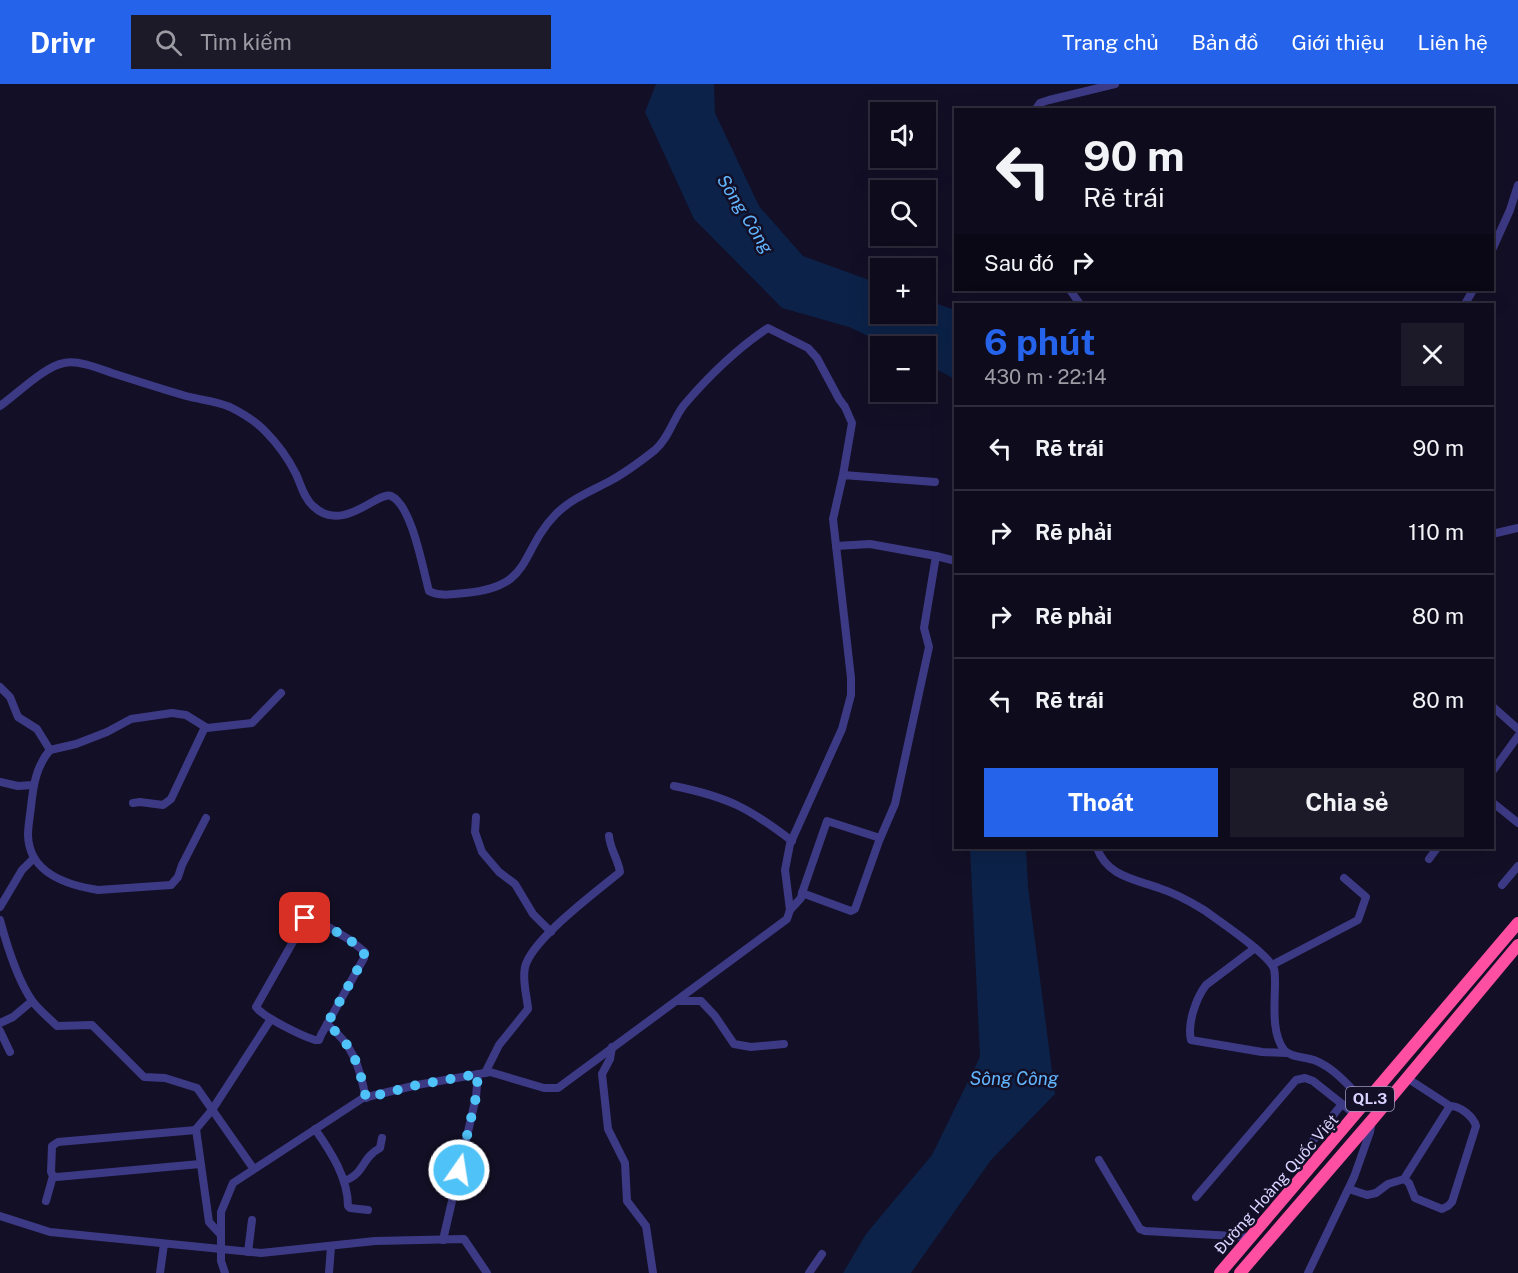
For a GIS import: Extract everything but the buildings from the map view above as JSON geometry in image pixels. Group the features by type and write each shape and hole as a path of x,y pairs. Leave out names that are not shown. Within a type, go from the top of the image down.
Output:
{"highway":[{"name":"Đường Hoàng Quốc Việt","path":"1220,1273 1518,923"},
{"name":"Đường Hoàng Quốc Việt","path":"1240,1273 1518,945"},
{"path":"1361,1110 1372,1120"}],"street":[{"path":"1037,108 1049,100 1115,84"},
{"path":"1494,246 1518,185"},
{"path":"0,406 46,370 64,362 94,367 230,407 263,428 276,442 288,458 311,506 321,512 332,515 348,514 362,509 386,494 396,498 410,522 429,591 441,595 492,589 513,578 555,515 579,495 611,480 656,449 669,434 683,406 728,361 768,328 808,348 817,358 852,423 843,475 834,509 851,696 842,729 792,841 785,870 790,910"},
{"path":"843,475 935,482"},
{"path":"1494,534 1518,528"},
{"path":"836,546 870,544 954,560"},
{"path":"802,893 853,911 895,804 924,677 928,647 924,628 936,556"},
{"path":"0,687 10,697 18,717 37,729 50,750"},
{"path":"206,818 182,865 178,878 171,885 98,890 57,879 42,868 34,858 28,834 33,785 43,759 50,750 76,744 107,732 130,719 162,714 180,713 205,727 252,723 281,693"},
{"path":"1494,708 1518,729"},
{"path":"133,803 163,805 171,799 205,727"},
{"path":"1494,769 1518,736"},
{"path":"0,782 18,786 33,785"},
{"path":"674,786 703,792 747,808 792,841"},
{"path":"1494,804 1518,823"},
{"path":"476,817 475,832 482,852 499,872 515,884 533,915 550,932"},
{"path":"225,1273 221,1261 221,1212 233,1183 253,1168 366,1098 417,1085 490,1072 544,1088 558,1088 787,919 790,910 801,898 827,821 880,838"},
{"path":"443,1240 482,1073 499,1046 528,1009 524,985 528,958 550,932 620,872 619,864 610,848 609,836"},
{"path":"1098,849 1104,860 1118,874 1158,888 1200,908 1255,948 1272,965 1276,1025 1279,1042 1286,1053"},
{"path":"1429,859 1436,849"},
{"path":"0,907 17,878 34,858"},
{"path":"1502,885 1518,867"},
{"path":"1272,965 1361,917 1366,897 1344,878"},
{"path":"308,916 350,940 364,952 364,958 327,1024 319,1040 315,1040 257,1010 258,1003 308,916"},
{"path":"0,920 19,975 32,1001 57,1026 92,1025 144,1077 165,1078 196,1088 253,1168"},
{"path":"1255,948 1200,992 1189,1032 1191,1040 1262,1052 1286,1053 1322,1064 1336,1073 1361,1110"},
{"path":"0,1023 17,1014 32,1001"},
{"path":"675,1001 701,1001 715,1016 734,1044 751,1047 784,1044"},
{"path":"221,1235 209,1222 196,1130 212,1110 271,1019"},
{"path":"327,1024 353,1051 358,1062 366,1098"},
{"path":"0,1031 10,1052"},
{"path":"612,1047 610,1059 602,1074 608,1129 625,1163 627,1201 646,1226 653,1273"},
{"path":"1404,1179 1409,1183 1415,1198 1442,1209 1448,1206 1452,1202 1476,1126 1469,1116 1455,1106 1449,1106 1407,1077"},
{"path":"1196,1197 1296,1080 1305,1078 1313,1081 1342,1104 1361,1110"},
{"path":"1304,1152 1342,1104"},
{"path":"1348,1189 1367,1195 1404,1179 1449,1106"},
{"path":"1308,1273 1348,1189 1373,1125 1372,1120"},
{"path":"315,1129 344,1181 350,1208 368,1210"},
{"path":"46,1201 53,1176 52,1146 58,1142 196,1130"},
{"path":"344,1181 355,1177 365,1160 380,1148 382,1138"},
{"path":"1099,1160 1140,1228 1145,1231 1251,1237"},
{"path":"53,1176 200,1164"},
{"path":"0,1216 50,1232 268,1253 375,1241 464,1239 487,1273"},
{"path":"248,1252 252,1220"},
{"path":"160,1273 164,1244"},
{"path":"329,1273 331,1246"},
{"path":"809,1273 822,1254"}],"water":[{"name":"Sông Công","path":"656,84 714,84 715,113 759,206 803,256 870,280 870,324 936,324 936,303 954,310 954,380 936,369 936,336 870,337 849,327 782,308 694,219 645,112"},
{"name":"Sông Công","path":"970,849 1026,849 1028,887 1055,1094 991,1160 911,1273 843,1273 866,1234 932,1155 980,1057"}],"route":[{"path":"305,918 312,917 350,940 364,952 364,958 327,1024 353,1051 358,1062 366,1098 417,1085 478,1074 476,1097 459,1170"}]}
